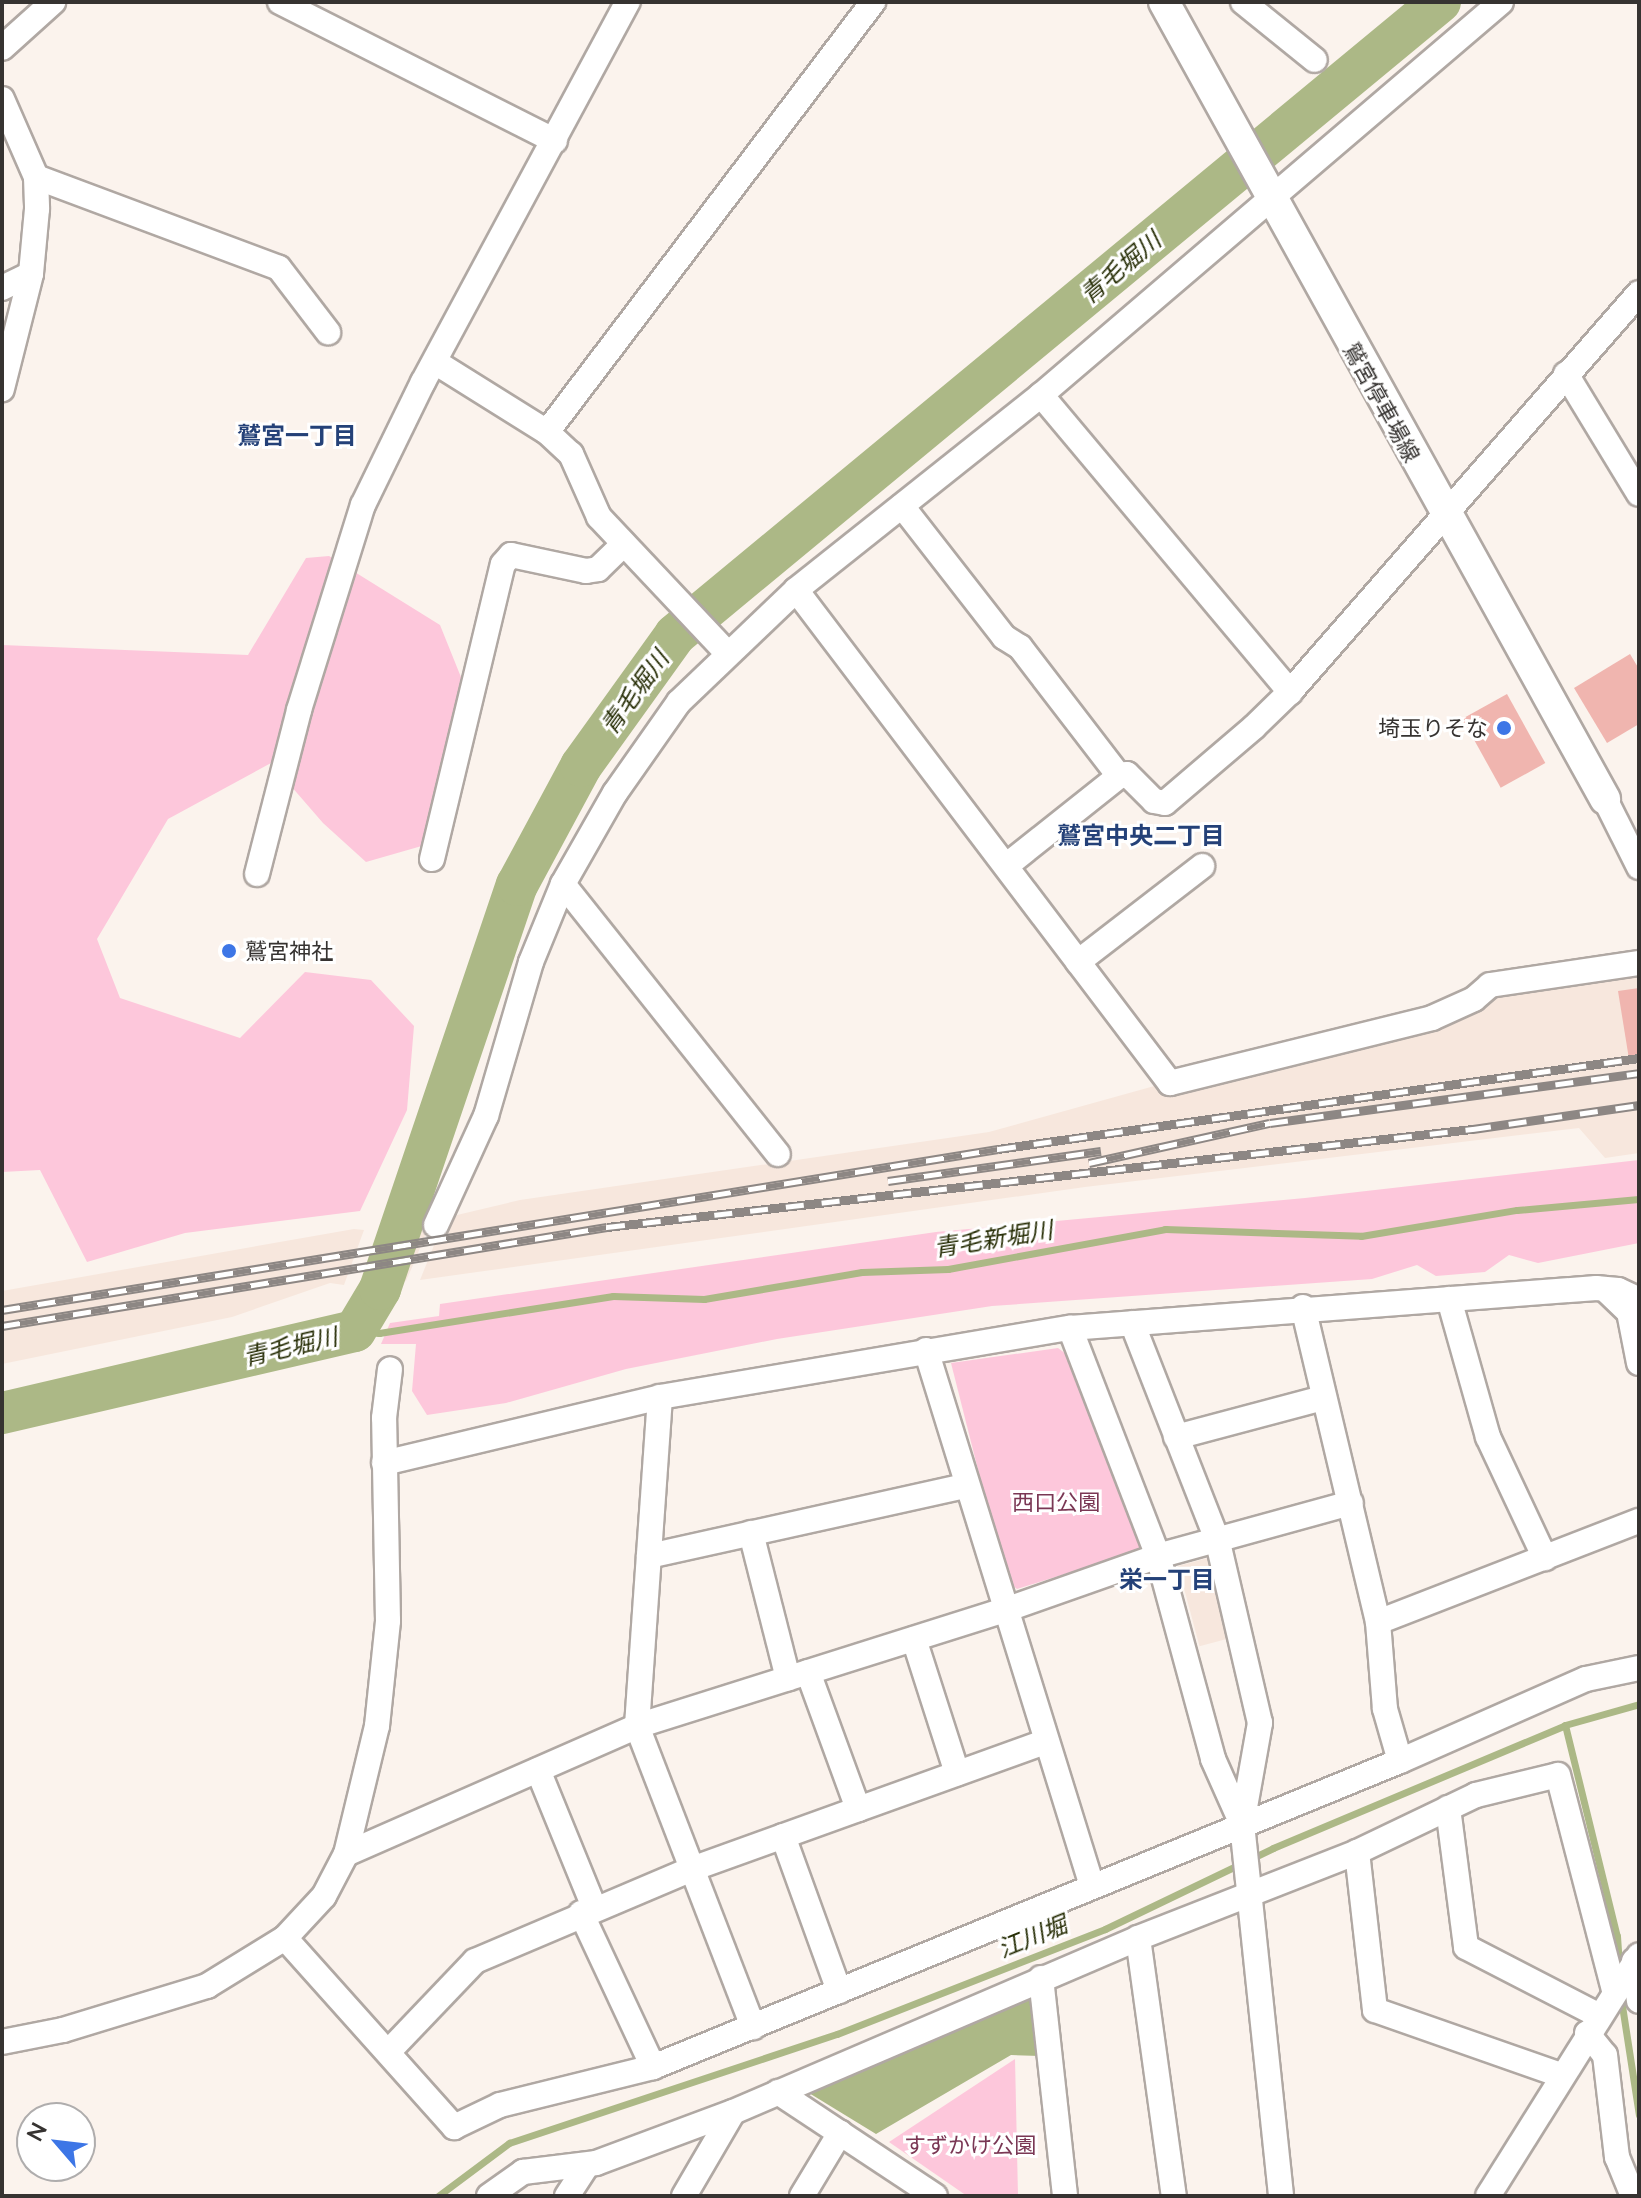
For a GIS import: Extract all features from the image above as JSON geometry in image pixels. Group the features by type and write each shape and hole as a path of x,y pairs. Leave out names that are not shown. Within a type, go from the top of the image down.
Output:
{"main road":[{"name":"鷲宮停車場線","path":"1164,2 1443,513 1605,799"}],"street":[{"path":"2,48 53,2"},
{"path":"280,2 555,141"},
{"path":"257,874 299,710 354,534 395,435 628,2"},
{"path":"547,432 873,2"},
{"path":"1243,2 1315,60"},
{"path":"436,1225 486,1116 531,962 563,884 594,826 679,702 723,649 1041,395 1266,191 1501,2"},
{"path":"2,99 36,177 31,274 2,389"},
{"path":"36,177 279,268 328,332"},
{"path":"2,288 31,274"},
{"path":"1006,866 1119,776 1127,774 1154,801 1165,803 1290,692 1443,513 1639,293"},
{"path":"435,362 547,432 571,454 599,517 723,649"},
{"path":"1566,374 1639,494"},
{"path":"1041,395 1290,692"},
{"path":"902,506 1004,637 1020,647 1119,776"},
{"path":"432,859 503,564 511,555 586,571 598,569 624,544"},
{"path":"796,590 1170,1083 1432,1018 1474,999 1490,985 1639,963"},
{"path":"1605,799 1639,829"},
{"path":"1605,799 1639,867"},
{"path":"1078,962 1202,866"},
{"path":"563,884 778,1154"},
{"path":"1603,1288 1629,1312 1639,1363"},
{"path":"384,1463 660,1397 1070,1328 1303,1307 1603,1288 1639,1300"},
{"path":"1449,1299 1488,1437 1545,1558"},
{"path":"1303,1307 1378,1622 1385,1709 1400,1761"},
{"path":"1132,1323 1218,1542 1260,1723 1242,1824 1281,2196"},
{"path":"1070,1328 1158,1556 1213,1759 1242,1824"},
{"path":"926,1350 964,1486 1092,1886"},
{"path":"2,2042 63,2030 207,1986 285,1938 324,1896 346,1854 377,1726 388,1621 384,1463 390,1369"},
{"path":"660,1397 637,1726 753,2027"},
{"path":"1176,1437 1323,1398"},
{"path":"649,1556 964,1486"},
{"path":"346,1854 637,1726 1005,1610 1158,1556 1351,1503"},
{"path":"1378,1622 1639,1521"},
{"path":"751,1533 798,1675 858,1809"},
{"path":"914,1639 957,1773"},
{"path":"285,1938 390,2050 454,2127 500,2105 653,2067 1400,1761 1586,1679 1639,1668"},
{"path":"390,2050 475,1961 588,1910 692,1869 1045,1742"},
{"path":"538,1770 588,1910 653,2067"},
{"path":"489,2196 523,2172 587,2165 733,2112 1041,1978 1247,1893 1357,1852 1476,1795 1558,1775 1614,1990"},
{"path":"1448,1808 1466,1947 1592,2024 1605,2055 1617,2157 1633,2196"},
{"path":"783,1836 839,1991"},
{"path":"1357,1852 1375,2010 1561,2075"},
{"path":"1138,1938 1174,2196"},
{"path":"1488,2196 1592,2024 1637,1958"},
{"path":"1637,1958 1639,2001"},
{"path":"1041,1978 1065,2196"},
{"path":"778,2092 935,2196"},
{"path":"684,2196 733,2112"},
{"path":"802,2196 840,2133"},
{"path":"567,2196 587,2165"}],"shaded area":[{"path":"1639,973 1639,1153 1605,1158 1579,1128 1085,1187 420,1280 439,1233 457,1215 520,1200 989,1132 1496,991"},
{"path":"426,1218 429,1226 413,1265 406,1281 399,1283 396,1277 411,1229"},
{"path":"354,1229 364,1230 344,1285 330,1283 232,1317 2,1364 2,1291"},
{"path":"1208,1558 1229,1638 1200,1646 1178,1566"},
{"path":"1031,1999 1040,2056 1011,2055 876,2134 809,2093"}],"green space":[{"path":"329,556 440,625 473,707 446,839 366,862 323,823 271,763 168,819 97,939 120,998 240,1038 305,972 371,980 414,1026 407,1110 360,1211 185,1233 87,1262 40,1170 2,1172 2,645 248,655 306,558"},
{"path":"1639,1160 1639,1243 1538,1263 1509,1255 1485,1272 1436,1276 1417,1265 1372,1279 992,1306 777,1339 626,1369 506,1403 427,1415 412,1391 416,1344 381,1344 390,1323 439,1316 440,1304 936,1232 1305,1198"},
{"name":"西口公園","path":"1058,1348 1070,1357 1148,1548 1017,1589 1006,1580 951,1363"},
{"name":"すずかけ公園","path":"1015,2059 1018,2196 967,2196 889,2142"}],"building":[{"path":"1630,654 1639,669 1639,724 1607,743 1574,688"},
{"path":"1507,694 1545,763 1501,788 1462,719"},
{"path":"1639,988 1639,1058 1629,1059 1618,991"}],"waterway":[{"name":"青毛堀川","path":"2,1413 355,1331 380,1289 517,885 581,766 675,635 1440,2"},
{"name":"青毛新堀川","path":"355,1331 379,1333 613,1296 704,1299 862,1272 948,1269 1165,1229 1361,1236 1517,1210 1639,1199"},
{"name":"江川堀","path":"438,2196 509,2143 837,2034 1105,1929 1273,1848 1565,1725 1639,1704"},
{"path":"1565,1725 1617,1936 1619,1967"},
{"path":"1621,1999 1639,2115"}],"railway":[{"path":"2,1310 998,1149 1639,1058"},
{"path":"1089,1163 1270,1123 1639,1073"},
{"path":"2,1326 607,1227 1473,1129 1639,1105"},
{"path":"888,1181 1101,1151"}],"place":[{"name":"埼玉りそな","path":"1504,728"},
{"name":"鷲宮神社","path":"229,951"}],"district":[{"name":"鷲宮一丁目","path":"297,435"},
{"name":"鷲宮中央二丁目","path":"1141,835"},
{"name":"栄一丁目","path":"1167,1579"}]}
